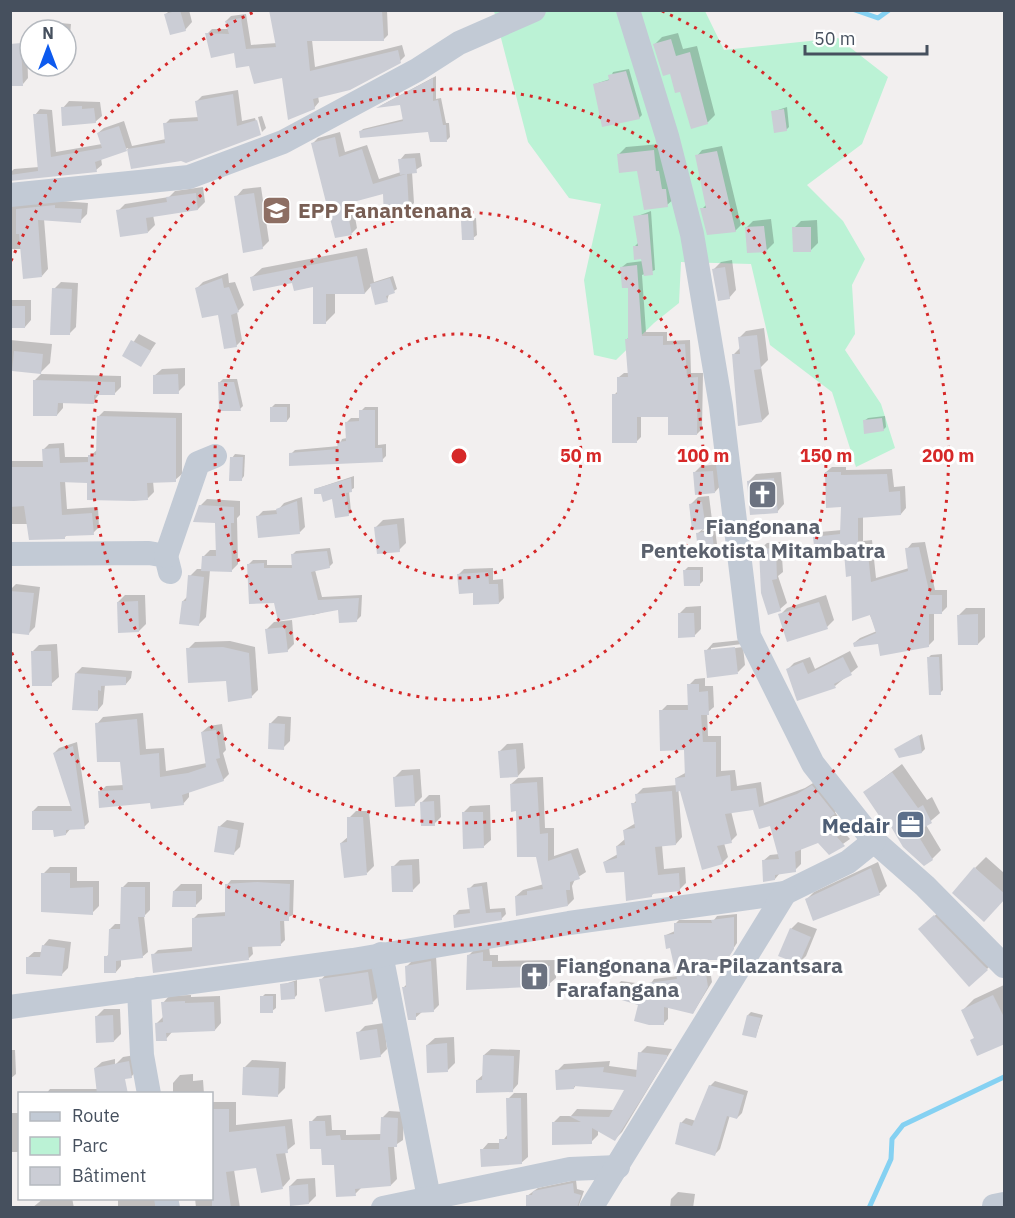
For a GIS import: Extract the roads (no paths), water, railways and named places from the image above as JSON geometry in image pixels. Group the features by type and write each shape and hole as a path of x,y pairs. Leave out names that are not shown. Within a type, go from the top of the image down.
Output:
{"street":[{"path":"10,195 189,177 283,142 417,70 459,43 534,10"},
{"path":"628,10 667,136 692,234 721,406 749,636 813,764 874,841 925,886 1005,966"},
{"path":"10,554 149,553 168,564 198,463 214,456"},
{"path":"10,1007 785,893 848,862 874,841"},
{"path":"591,1208 785,893"},
{"path":"381,954 430,1203"},
{"path":"139,989 142,1055 149,1092"},
{"path":"384,1208 430,1203 570,1168 618,1167"}],"waterway":[{"path":"855,10 878,18 889,10"},
{"path":"869,1208 891,1159 892,1139 903,1125 1004,1077"}],"place":[{"name":"EPP Fanantenana","path":"277,210"},
{"name":"Fiangonana Pentekotista Mitambatra","path":"763,495"},
{"name":"Medair","path":"911,825"},
{"name":"Fiangonana Ara-Pilazantsara Farafangana","path":"535,977"}]}
